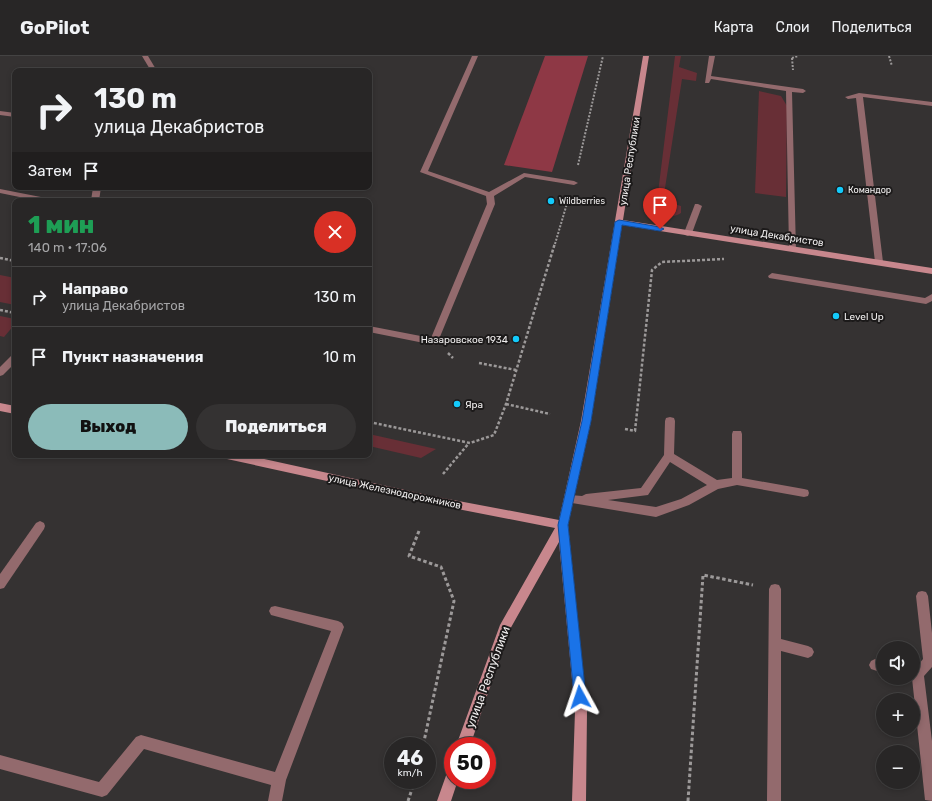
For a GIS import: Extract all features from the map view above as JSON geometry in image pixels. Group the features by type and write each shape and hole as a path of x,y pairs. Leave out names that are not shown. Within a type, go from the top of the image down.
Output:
{"main road":[{"name":"улица Республики","path":"466,737 504,629 563,525 570,499 586,421 646,56"},
{"name":"улица Декабристов","path":"619,222 932,271"},
{"path":"0,407 12,409"},
{"name":"улица Железнодорожников","path":"241,458 432,500 563,525"},
{"name":"улица Республики","path":"563,525 581,711 579,801"},
{"path":"444,801 448,789"}],"lane":[{"path":"145,56 152,68"},
{"path":"475,56 424,172 490,195 524,175 574,183"},
{"path":"712,56 707,80 803,91"},
{"path":"789,90 793,249"},
{"path":"859,95 879,262"},
{"path":"848,97 859,95 932,104"},
{"path":"0,113 12,115"},
{"path":"0,191 36,198"},
{"path":"372,330 434,342 490,204 490,195"},
{"path":"688,233 698,206"},
{"path":"772,276 926,301 932,297"},
{"path":"0,373 12,360"},
{"path":"570,499 644,492 669,456 670,421"},
{"path":"737,434 737,481"},
{"path":"669,456 716,485"},
{"path":"570,499 656,512 685,502 716,485 737,481 804,492"},
{"path":"0,584 40,526"},
{"path":"774,801 775,589"},
{"path":"920,670 930,661 922,596"},
{"path":"275,611 338,627 279,780 275,801"},
{"path":"774,643 808,652"},
{"path":"916,685 932,800"},
{"path":"0,762 102,790 141,742 279,780"}],"path":[{"path":"372,423 470,443 494,435 506,404 574,183 603,56"},
{"path":"789,56 792,58 798,56"},
{"path":"889,56 892,66"},
{"path":"0,258 12,260"},
{"path":"625,429 635,431 652,270 662,262 724,260"},
{"path":"0,310 12,312"},
{"path":"479,364 516,370"},
{"path":"506,404 550,414"},
{"path":"443,474 470,443"},
{"path":"419,531 409,556 441,567 454,602 424,737"},
{"path":"688,801 703,575 775,589"},
{"path":"408,801 412,789"}],"shaded area":[{"path":"545,56 588,56 552,172 504,165"},
{"path":"675,56 681,56 679,67 697,73 696,81 682,79 663,201 681,206 681,213 674,216 668,216 656,209"},
{"path":"759,91 781,96 787,106 786,197 755,193"},
{"path":"0,275 12,277 12,304 0,302"},
{"path":"0,316 12,318 12,328 4,337 0,336"},
{"path":"372,435 436,449 421,458 372,447"}],"place":[{"name":"Командор","path":"840,190"},
{"name":"Wildberries","path":"551,201"},
{"name":"Level Up","path":"836,316"},
{"name":"Назаровское 1934","path":"516,339"},
{"name":"Яра","path":"457,404"}],"route":[{"path":"580,697 563,525 570,499 586,421 619,222 660,229"}]}
